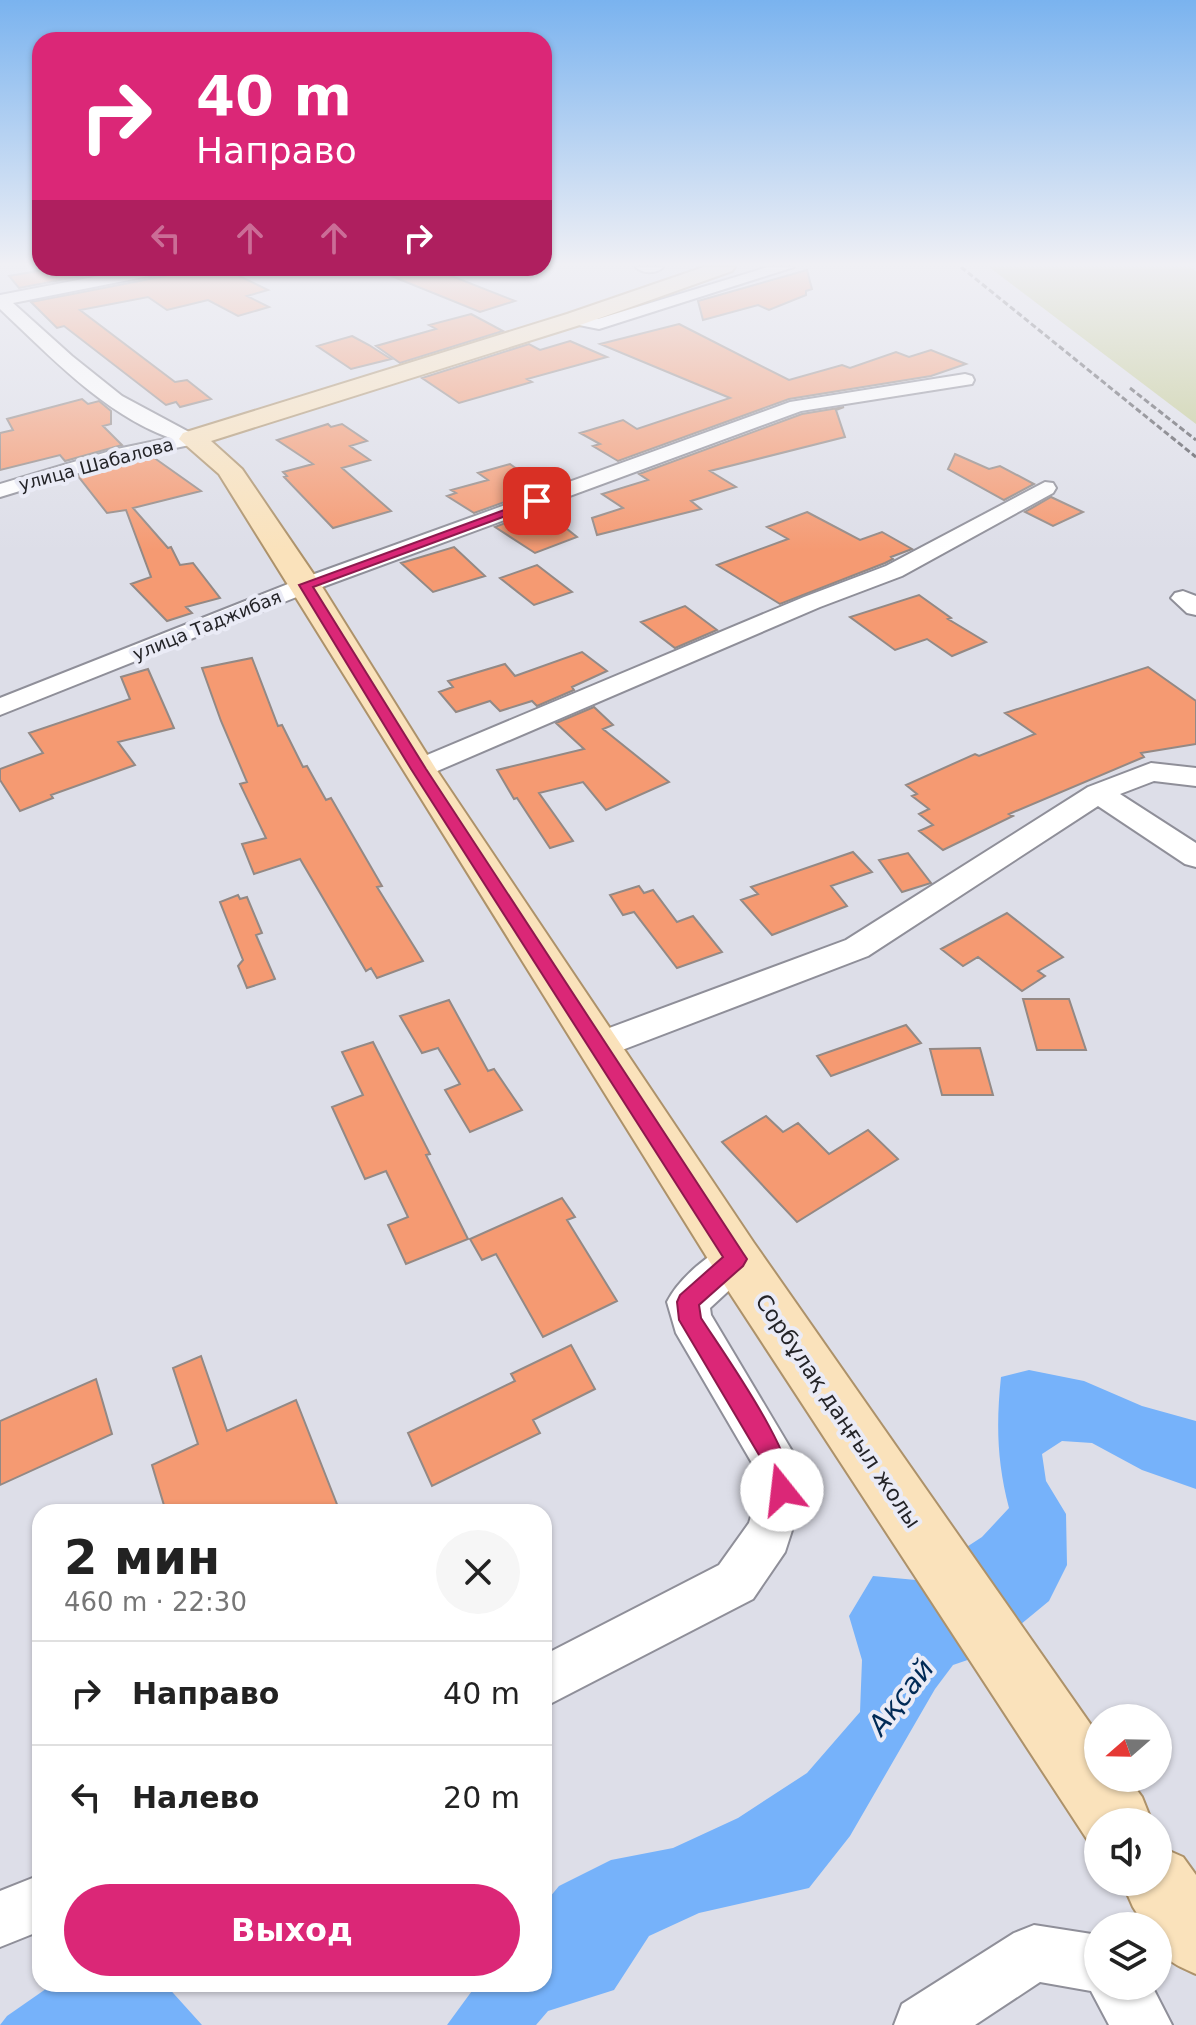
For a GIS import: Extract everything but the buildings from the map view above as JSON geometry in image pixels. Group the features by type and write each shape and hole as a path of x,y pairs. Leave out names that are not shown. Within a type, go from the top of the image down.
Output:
{"main road":[{"path":"192,439 439,362"},
{"name":"Сорбұлақ даңғыл жолы","path":"192,439 229,469 306,585 418,769 736,1259 1107,1808"},
{"path":"1168,1896 1196,1937"}],"street":[{"path":"70,362 148,423 192,439"},
{"name":"улица Таджибая","path":"0,707 306,585 797,406 965,380"},
{"name":"улица Шабалова","path":"0,491 124,453 192,439"},
{"path":"418,769 798,608 894,571 1045,488"},
{"path":"597,1046 857,948 1098,793 1151,772 1196,777"},
{"path":"1098,793 1196,857"},
{"path":"552,1678 736,1582 768,1535 782,1490 773,1456 691,1320 688,1302 736,1259"},
{"path":"0,1919 32,1906"},
{"path":"923,2025 1034,1953 1084,1962"},
{"path":"1127,2000 1143,2025"}],"green space":[{"path":"1114,362 1196,362 1196,424"}],"water":[{"name":"Ақсай","path":"1029,1370 1084,1381 1142,1406 1196,1421 1196,1489 1142,1470 1092,1443 1062,1441 1042,1454 1046,1481 1066,1514 1067,1565 1049,1601 985,1654 953,1665 935,1689 850,1836 809,1888 699,1913 649,1936 614,1990 548,2011 536,2025 447,2025 471,1992 552,1992 552,1894 559,1886 611,1860 673,1848 738,1818 807,1773 860,1712 862,1660 849,1616 873,1576 916,1580 982,1537 1009,1508 999,1443 1001,1377"},
{"path":"42,1992 172,1992 202,2025 0,2025 7,2016"}],"railway":[{"path":"1078,362 1196,457"},
{"path":"1130,388 1196,440"}],"route":[{"path":"537,501 306,585 418,769 736,1259 688,1302 691,1320 773,1456 782,1490"}]}
